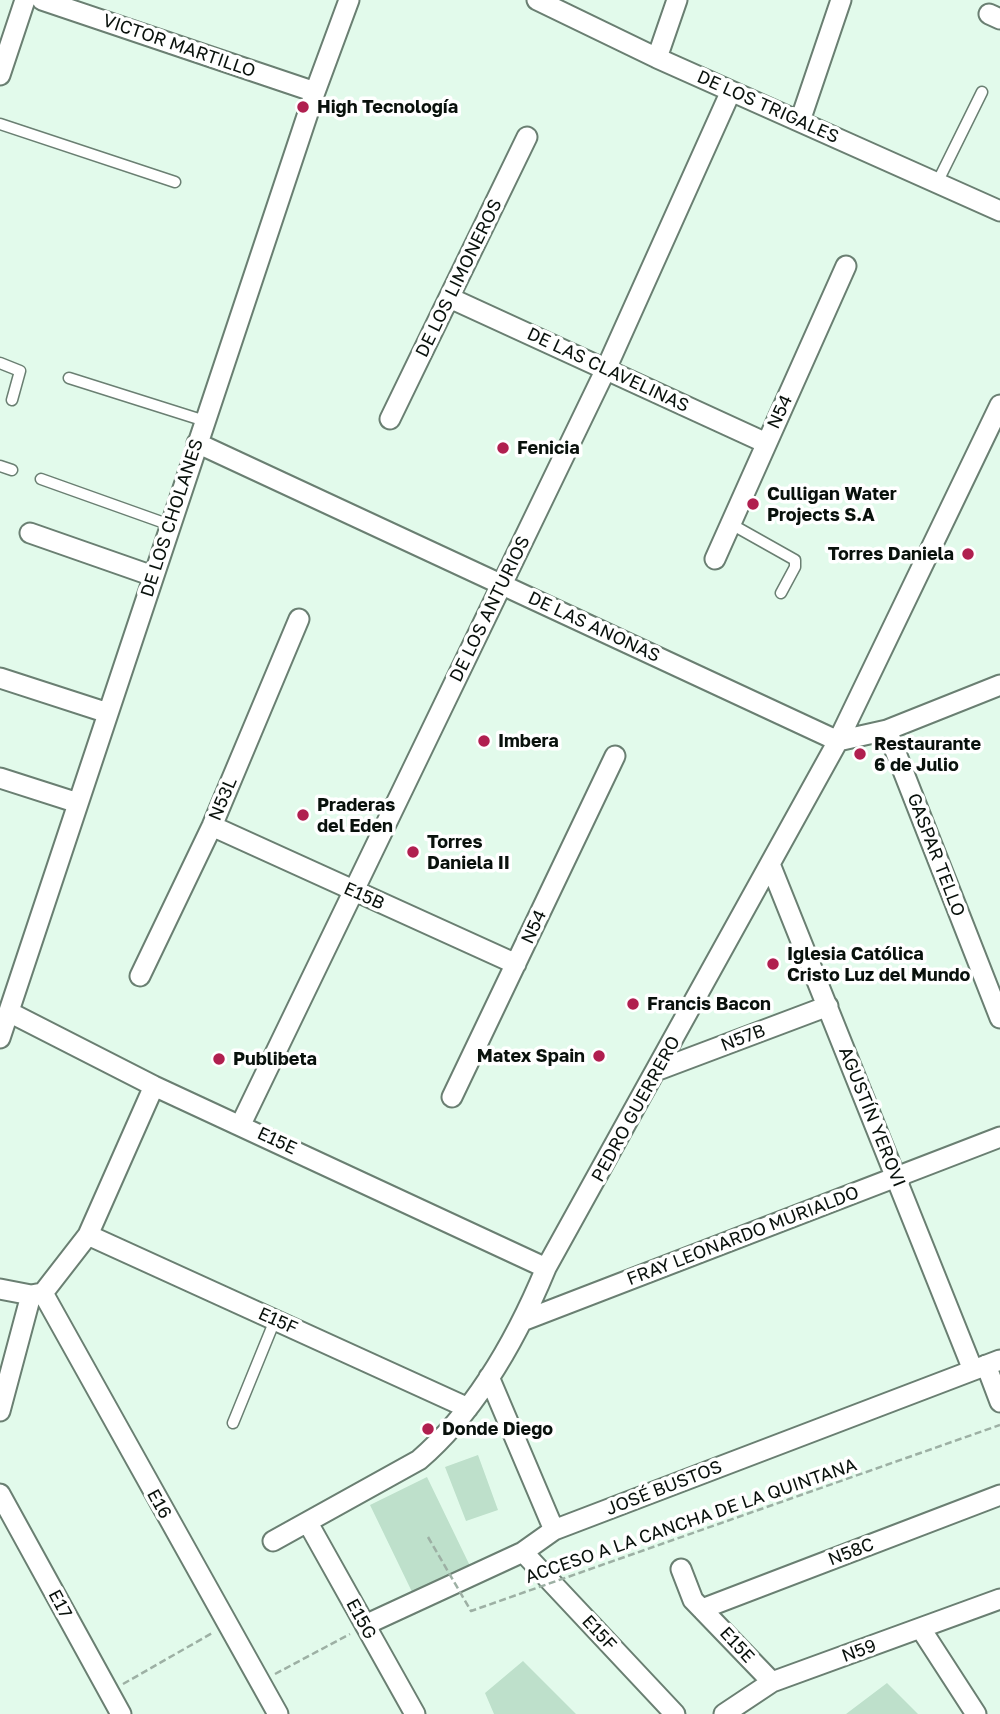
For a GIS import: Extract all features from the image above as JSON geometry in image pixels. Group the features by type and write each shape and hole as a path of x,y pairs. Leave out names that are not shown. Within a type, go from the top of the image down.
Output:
{"street":[{"path":"0,75 25,0"},
{"name":"VICTOR MARTILLO","path":"42,0 315,92"},
{"name":"DE LOS CHOLANES","path":"0,1038 8,1001 78,803 315,92 349,0"},
{"name":"DE LOS TRIGALES","path":"537,0 657,58 1000,211"},
{"path":"657,58 677,0"},
{"path":"800,121 841,0"},
{"name":"DE LOS ANTURIOS","path":"241,1124 356,892 501,584 607,369 731,91"},
{"name":"DE LOS LIMONEROS","path":"390,419 527,137"},
{"name":"N54","path":"715,559 846,266"},
{"name":"DE LAS CLAVELINAS","path":"450,298 766,443"},
{"name":"PEDRO GUERRERO","path":"273,1541 419,1460 439,1443 489,1377 525,1320 546,1268 838,741 1000,405"},
{"name":"DE LAS ANONAS","path":"197,443 838,741"},
{"path":"30,533 153,576"},
{"name":"N53L","path":"141,976 212,826 299,619"},
{"path":"0,678 108,713"},
{"path":"838,741 887,730 1000,685"},
{"name":"GASPAR TELLO","path":"887,730 1000,1018"},
{"name":"N54","path":"452,1097 615,756"},
{"path":"0,778 78,803"},
{"name":"E15B","path":"212,826 516,964"},
{"name":"AGUSTÍN YEROVI","path":"771,864 896,1178 986,1365 1000,1402"},
{"name":"E15E","path":"8,1001 154,1086 241,1124 546,1268"},
{"name":"N57B","path":"658,1070 828,1006"},
{"path":"1,1407 37,1294 88,1235 154,1086"},
{"name":"FRAY LEONARDO MURIALDO","path":"525,1320 1000,1137"},
{"name":"E15F","path":"88,1235 468,1408"},
{"path":"0,1289 37,1294"},
{"name":"E16","path":"37,1294 278,1714"},
{"name":"JOSÉ BUSTOS","path":"365,1625 523,1552 554,1530 986,1365"},
{"path":"489,1377 554,1530"},
{"name":"E17","path":"0,1494 107,1693 121,1714"},
{"name":"N58C","path":"702,1609 1000,1495"},
{"name":"E15G","path":"308,1523 415,1714"},
{"name":"E15F","path":"523,1552 675,1714"},
{"name":"E15E","path":"681,1569 693,1600 772,1682"},
{"name":"N59","path":"723,1714 772,1682 1000,1599"},
{"path":"921,1629 976,1714"}],"lane":[{"path":"937,183 982,92"},
{"path":"0,124 175,182"},
{"path":"0,363 20,371 12,400"},
{"path":"69,378 205,421"},
{"path":"0,466 12,470"},
{"path":"41,478 170,525"},
{"path":"732,524 795,560 781,593"},
{"path":"233,1423 275,1320"}],"path":[{"name":"ACCESO A LA CANCHA DE LA QUINTANA","path":"428,1537 471,1611 1000,1425"},
{"path":"107,1693 226,1625"},
{"path":"259,1682 365,1625"}],"green space":[{"path":"478,1455 498,1510 466,1521 445,1467"},
{"path":"427,1477 471,1568 414,1596 370,1505"},
{"path":"523,1661 576,1714 494,1714 485,1693"},
{"path":"887,1683 918,1714 846,1714"}],"place":[{"name":"High Tecnología","path":"303,107"},
{"name":"Fenicia","path":"503,448"},
{"name":"Culligan Water Projects S.A","path":"753,504"},
{"name":"Torres Daniela","path":"968,554"},
{"name":"Imbera","path":"484,741"},
{"name":"Restaurante 6 de Julio","path":"860,754"},
{"name":"Praderas del Eden","path":"303,815"},
{"name":"Torres Daniela II","path":"413,852"},
{"name":"Iglesia Católica Cristo Luz del Mundo","path":"773,964"},
{"name":"Francis Bacon","path":"633,1004"},
{"name":"Matex Spain","path":"599,1056"},
{"name":"Publibeta","path":"219,1059"},
{"name":"Donde Diego","path":"428,1429"}]}
